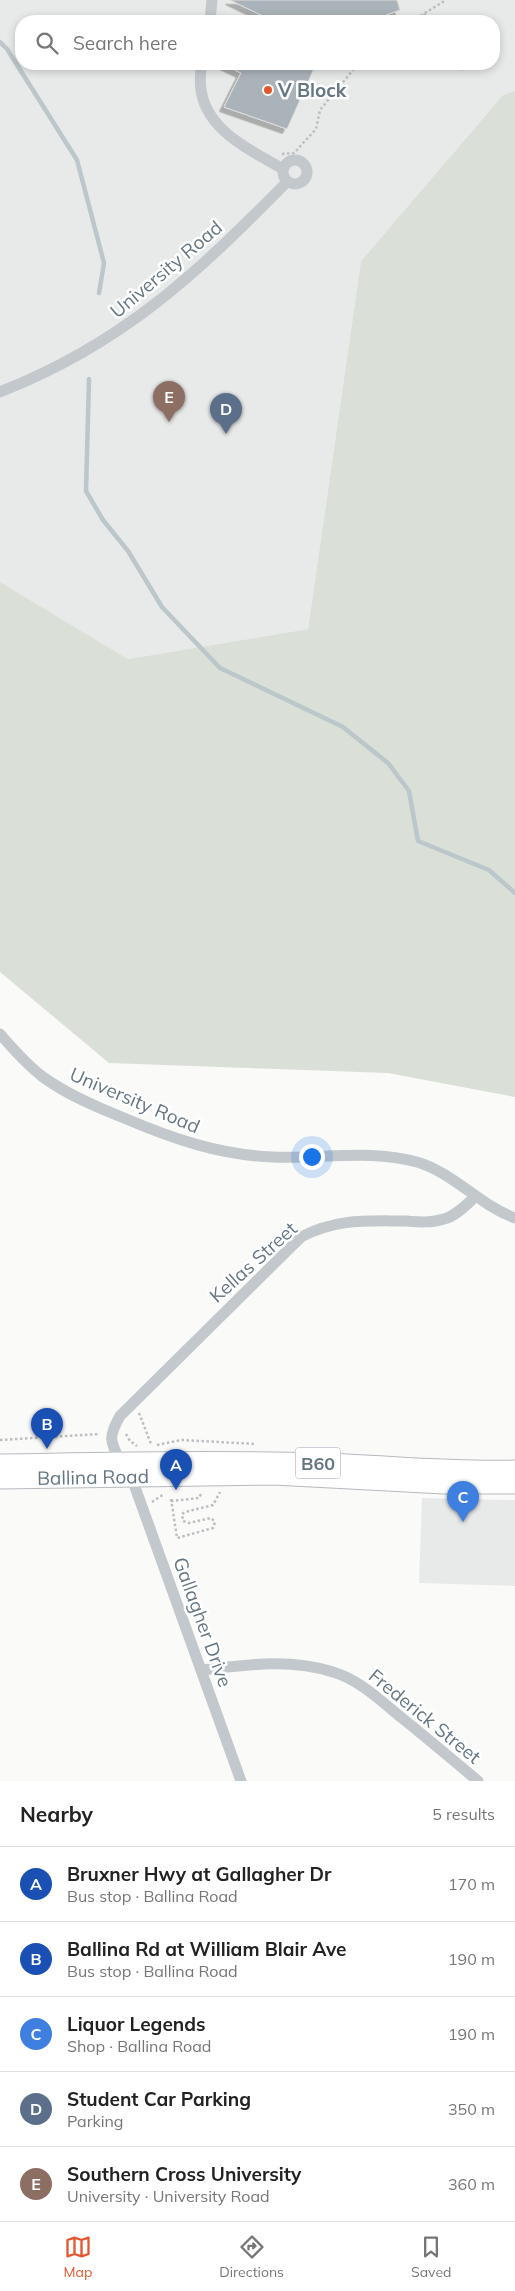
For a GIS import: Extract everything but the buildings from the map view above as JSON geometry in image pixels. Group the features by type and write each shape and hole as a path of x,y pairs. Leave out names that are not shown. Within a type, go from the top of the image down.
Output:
{"main road":[{"name":"Ballina Road","path":"0,1479 229,1461 469,1471 515,1470"},
{"name":"Ballina Road","path":"0,1464 444,1484 515,1484"}],"street":[{"path":"211,15 212,0"},
{"path":"201,70 200,84 202,98 216,124 238,142 283,168"},
{"path":"295,159 303,162 307,168 306,178 301,183 294,184 288,182 283,176 283,168 288,162 295,159"},
{"name":"University Road","path":"0,392 56,368 136,320 207,262 288,182"},
{"name":"University Road","path":"0,1034 42,1076 68,1093 168,1137 202,1148 239,1154 274,1157 378,1156 417,1162 448,1175 475,1197"},
{"path":"475,1197 515,1218"},
{"name":"Kellas Street","path":"126,1469 110,1438 111,1432 120,1416 134,1400 301,1237 318,1228 338,1223 358,1221 433,1222 445,1219 456,1213 475,1197"},
{"name":"Gallagher Drive","path":"126,1469 241,1781"},
{"name":"Frederick Street","path":"201,1670 248,1664 278,1663 308,1666 334,1672 355,1682 375,1696 478,1781"}],"path":[{"path":"424,14 446,0"},
{"path":"276,153 294,153 316,129 320,110 353,70"},
{"path":"134,1400 151,1444"},
{"path":"0,1440 100,1434"},
{"path":"202,1492 199,1498 171,1500 177,1538 213,1528 215,1522 213,1519 209,1518 189,1524 183,1521 182,1514 213,1505 220,1492"}],"shaded area":[{"path":"0,0 515,0 515,91 503,95 361,261 308,629 128,659 0,582"},
{"path":"515,91 515,1097 388,1073 109,1063 0,972 0,582 128,659 308,629 361,261 503,95"},
{"path":"422,1498 515,1500 515,1586 419,1583"}],"waterway":[{"path":"0,42 15,62"},
{"path":"20,70 77,160 104,263 99,293"},
{"path":"89,379 86,491 103,520 128,551 162,607 220,668 343,727 388,763 409,791 418,841 489,870 515,893"}],"place":[{"name":"V Block","path":"268,90"},
{"name":"Southern Cross University","path":"169,422"},
{"name":"Student Car Parking","path":"226,434"},
{"name":"Ballina Rd at William Blair Ave","path":"47,1449"},
{"name":"Bruxner Hwy at Gallagher Dr","path":"176,1490"},
{"name":"Liquor Legends","path":"463,1522"}]}
